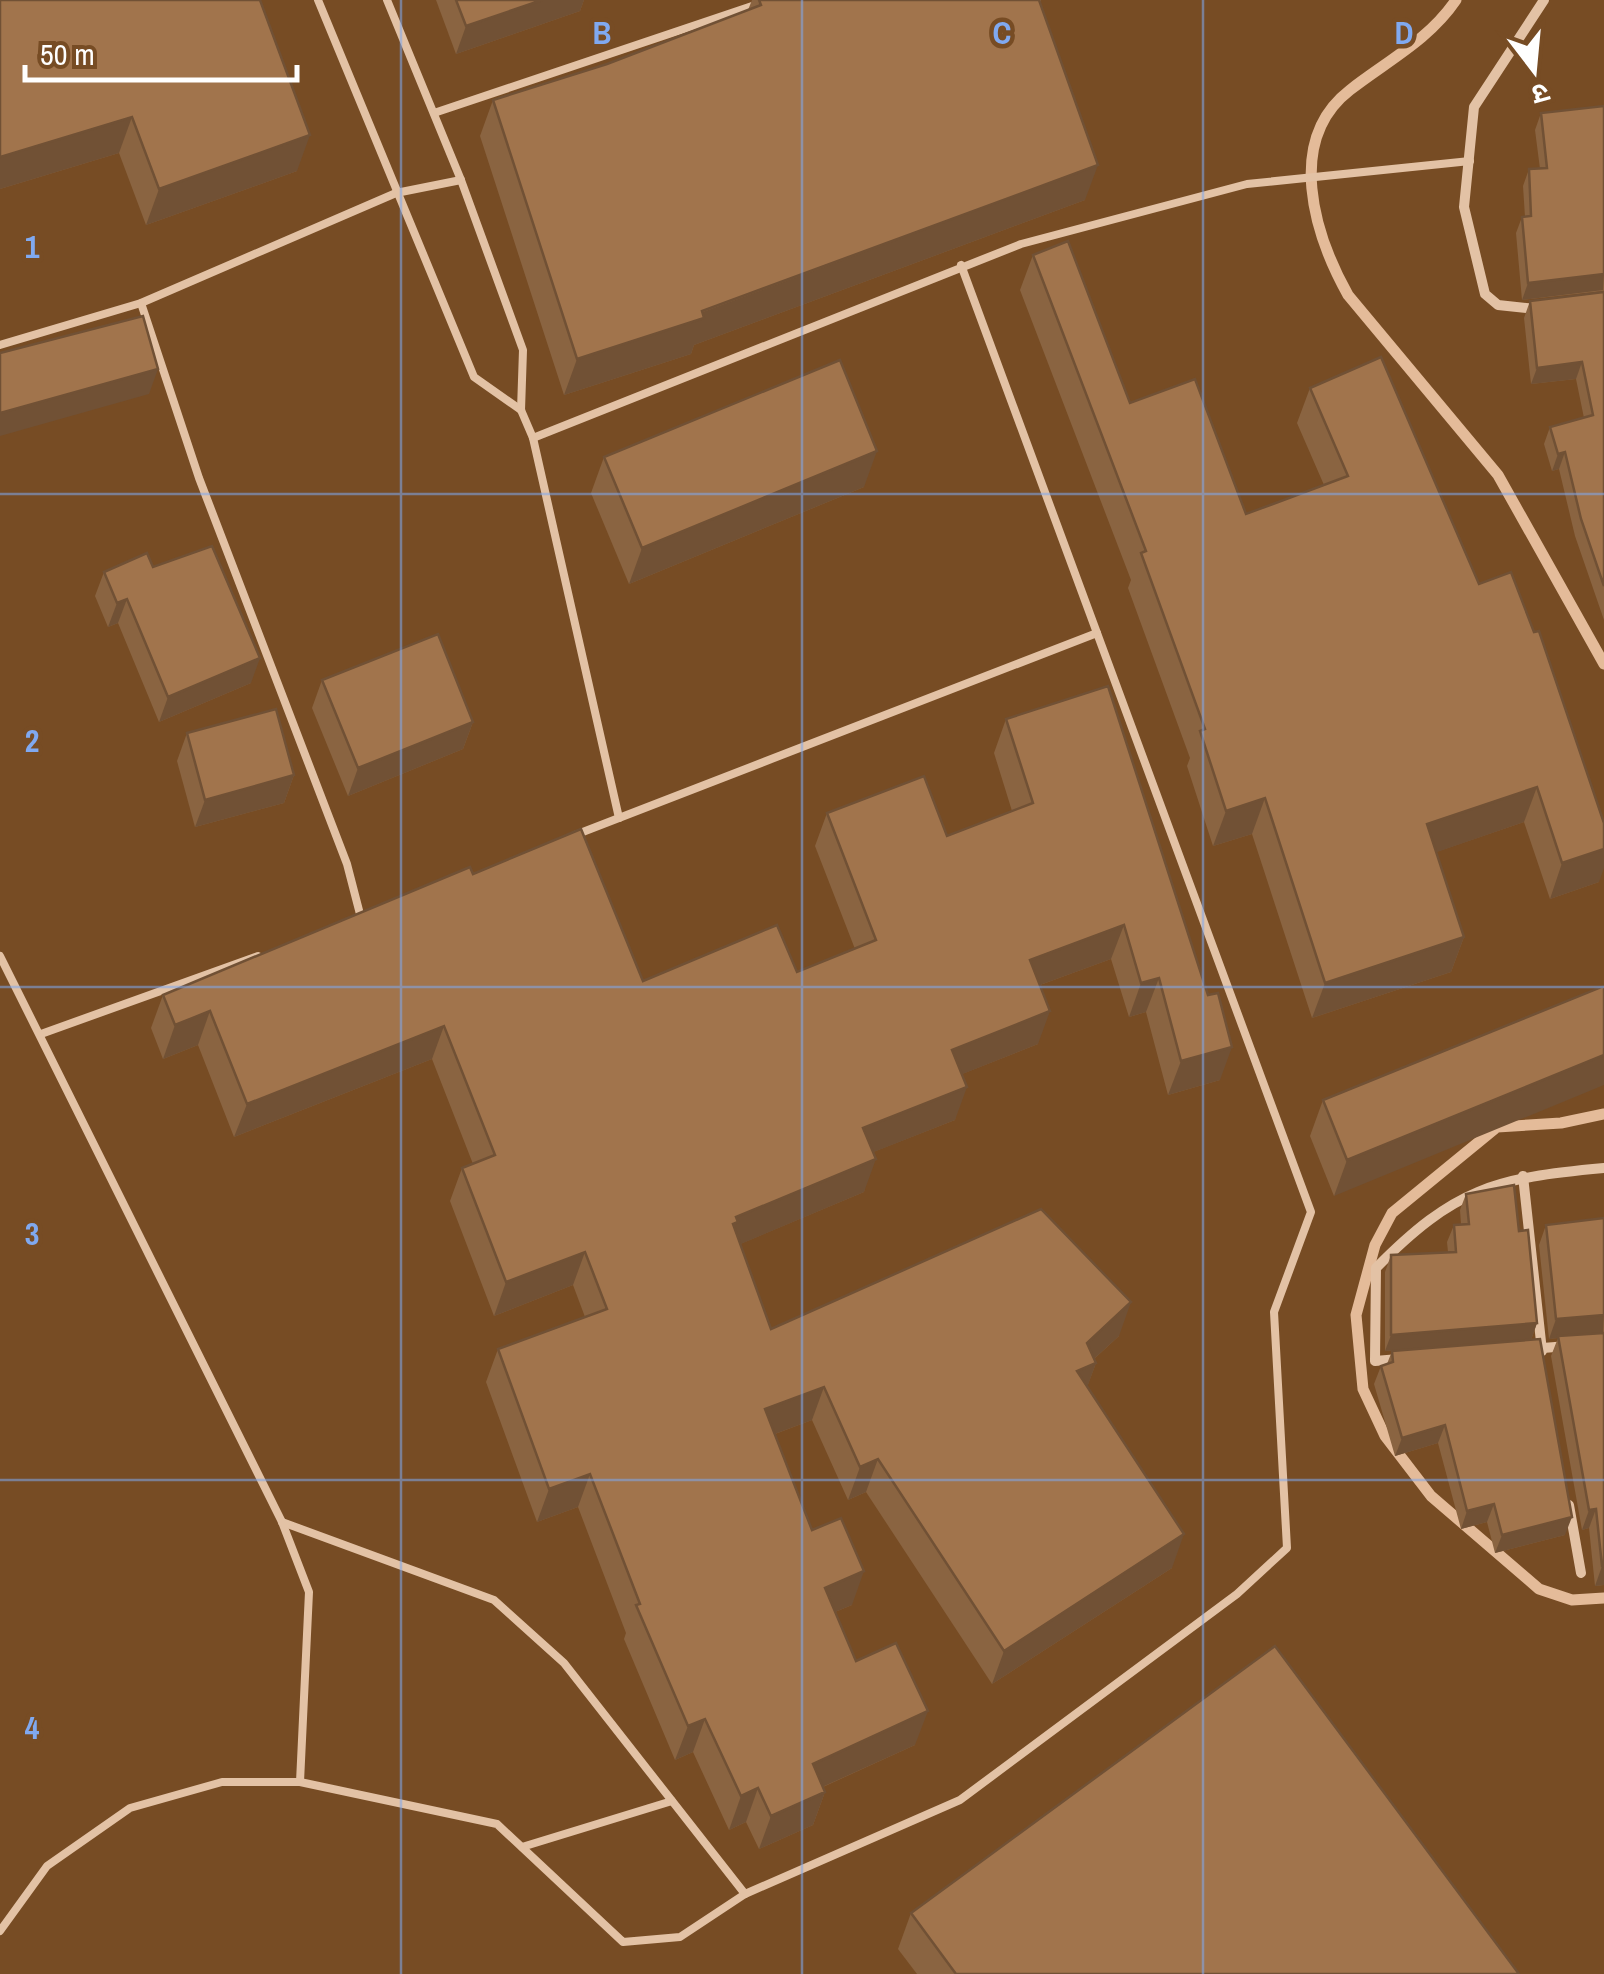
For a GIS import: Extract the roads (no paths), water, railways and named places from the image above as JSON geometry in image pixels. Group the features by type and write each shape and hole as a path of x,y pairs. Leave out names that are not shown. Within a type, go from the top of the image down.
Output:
{"street":[{"path":"1544,0 1474,107 1464,207 1484,294 1498,305 1550,307"},
{"path":"1412,1358 1375,1361 1376,1268 1420,1224 1490,1184 1523,1176 1604,1168"},
{"path":"1523,1176 1545,1367"},
{"path":"1523,1350 1588,1344"},
{"path":"1568,1498 1581,1574"}],"lane":[{"path":"318,0 474,377 521,410"},
{"path":"387,0 461,180 523,350 521,410 532,438 619,818"},
{"path":"434,113 770,0"},
{"path":"532,438 1021,244 1228,189 1470,161"},
{"path":"0,345 140,303 396,193 461,180"},
{"path":"0,1930 47,1866 130,1808 222,1782 300,1782 497,1824 624,1942 680,1937 746,1894 960,1800 1237,1594 1287,1548 1274,1312 1311,1212 962,265"},
{"path":"140,303 199,478 347,864 361,918"},
{"path":"564,839 1097,633"},
{"path":"344,925 380,911"},
{"path":"41,1034 272,950"},
{"path":"0,956 282,1522 309,1592 300,1782"},
{"path":"282,1522 494,1600 564,1663 746,1894"},
{"path":"522,1847 672,1801"}],"waterway":[{"path":"1456,0 1420,38 1350,90 1330,111 1317,135 1312,161 1317,217 1348,295 1498,475 1604,664"},
{"path":"1604,1114 1561,1123 1497,1127 1392,1213 1375,1245 1356,1315 1363,1389 1385,1436 1431,1496 1539,1589 1572,1600 1604,1598"}]}
